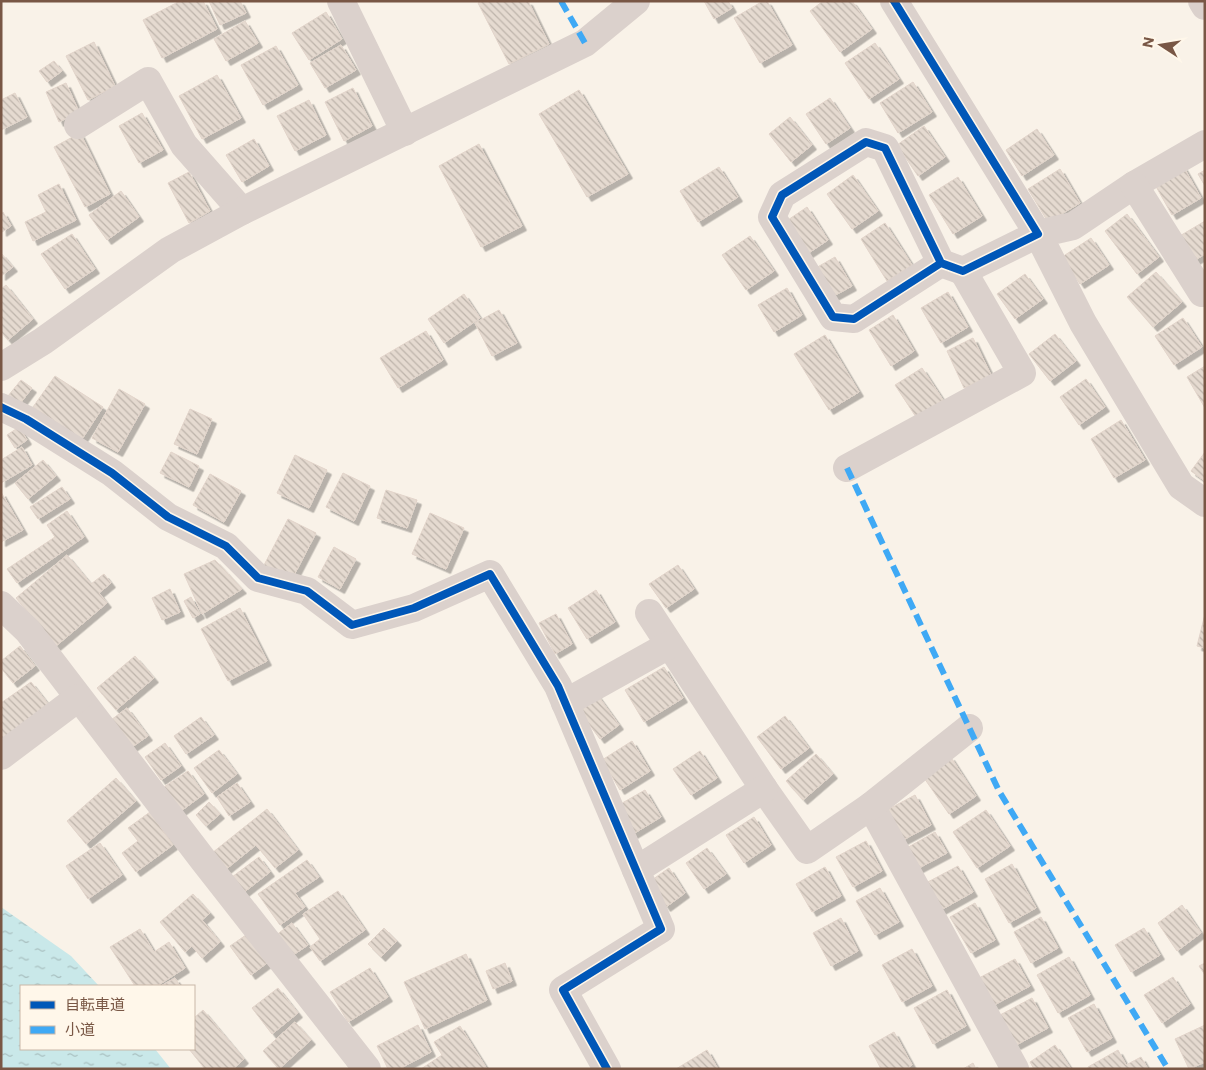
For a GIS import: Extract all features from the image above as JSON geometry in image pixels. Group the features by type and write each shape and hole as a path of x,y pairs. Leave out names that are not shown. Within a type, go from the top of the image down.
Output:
{"street":[{"path":"341,1 405,132"},
{"path":"1,367 43,341 170,250 242,211 584,43 636,1"},
{"path":"894,1 1038,234 1084,323 1181,486 1205,503"},
{"path":"1202,1 1205,6"},
{"path":"78,125 148,81 184,145 242,211"},
{"path":"847,468 1022,373 952,267 885,148 866,142 782,196 772,217 833,317 854,319 952,267 1038,234 1073,226 1134,185 1205,144"},
{"path":"1134,185 1204,294"},
{"path":"1,407 26,419 112,473 168,517 226,546 258,578 307,591 352,625 414,608 490,574 558,686 662,929 563,990 607,1069"},
{"path":"1,605 28,631 367,1069"},
{"path":"648,613 764,789 807,850 871,806 970,728"},
{"path":"566,703 669,644"},
{"path":"1,756 78,698"},
{"path":"636,870 764,789"},
{"path":"871,806 1015,1069"}],"water":[{"path":"1,907 71,956 98,985 20,985 20,1050 156,1050 171,1069 1,1069"}],"building":[{"path":"180,1 203,1 217,29 162,58 143,20"},
{"path":"209,1 240,1 246,13 220,25"},
{"path":"482,1 528,1 549,44 509,64 478,3"},
{"path":"704,1 728,1 732,8 714,19"},
{"path":"763,1 767,1 792,45 760,63 734,18"},
{"path":"823,1 852,1 872,29 840,52 810,11"},
{"path":"326,12 342,39 309,60 292,33"},
{"path":"245,21 258,43 226,61 214,39"},
{"path":"94,42 115,86 88,100 66,56"},
{"path":"875,43 899,79 869,99 845,63"},
{"path":"341,45 356,70 325,88 310,63"},
{"path":"276,46 298,85 263,105 241,65"},
{"path":"54,61 62,71 47,82 39,71"},
{"path":"217,75 241,118 202,139 179,96"},
{"path":"913,82 932,112 898,133 880,103"},
{"path":"66,83 79,112 59,122 46,92"},
{"path":"353,88 372,126 344,141 325,102"},
{"path":"579,90 628,174 587,197 539,114"},
{"path":"15,93 27,117 1,130 1,100"},
{"path":"830,98 850,128 826,144 806,114"},
{"path":"309,100 326,135 295,151 277,116"},
{"path":"142,113 163,150 139,163 119,126"},
{"path":"790,117 812,145 791,162 769,134"},
{"path":"924,126 945,157 918,176 897,145"},
{"path":"1037,129 1054,155 1022,176 1006,150"},
{"path":"80,133 110,194 85,207 54,147"},
{"path":"254,139 269,166 242,182 226,155"},
{"path":"479,144 522,226 481,247 439,166"},
{"path":"1183,166 1201,198 1172,215 1154,183"},
{"path":"719,167 738,197 698,222 680,191"},
{"path":"1060,169 1080,203 1048,222 1028,189"},
{"path":"1205,170 1205,186 1198,174"},
{"path":"189,172 210,211 189,223 168,183"},
{"path":"853,175 878,211 852,229 827,194"},
{"path":"958,177 982,216 953,234 929,195"},
{"path":"59,184 76,220 33,241 25,222 46,212 38,195"},
{"path":"121,191 139,217 107,240 89,215"},
{"path":"807,207 828,240 807,254 785,222"},
{"path":"3,212 11,226 2,232 1,213"},
{"path":"1127,214 1159,257 1137,274 1105,231"},
{"path":"1205,221 1205,254 1192,262 1178,237"},
{"path":"885,223 912,265 887,281 861,239"},
{"path":"72,234 95,269 65,289 41,254"},
{"path":"750,236 774,271 746,290 722,255"},
{"path":"1091,238 1109,265 1080,284 1062,257"},
{"path":"1,253 13,267 1,276"},
{"path":"835,257 852,286 830,298 814,269"},
{"path":"1156,272 1182,302 1153,327 1127,297"},
{"path":"1025,274 1043,299 1015,319 997,294"},
{"path":"6,285 33,319 8,340 1,332 1,289"},
{"path":"787,288 802,315 774,332 758,305"},
{"path":"948,292 968,327 941,343 921,308"},
{"path":"464,294 480,318 444,343 428,319"},
{"path":"499,310 517,343 492,356 475,323"},
{"path":"893,315 914,351 891,366 869,330"},
{"path":"1183,318 1202,347 1174,365 1155,336"},
{"path":"426,331 443,360 398,388 380,358"},
{"path":"1055,334 1076,361 1050,381 1029,354"},
{"path":"825,335 859,392 829,410 794,354"},
{"path":"973,338 991,375 964,388 947,351"},
{"path":"1205,366 1205,408 1187,377"},
{"path":"922,368 943,400 916,417 895,385"},
{"path":"55,376 103,407 82,439 33,407"},
{"path":"1086,379 1105,407 1079,425 1060,397"},
{"path":"21,380 32,388 19,405 8,396"},
{"path":"119,389 145,404 118,452 92,438"},
{"path":"190,409 212,419 197,454 174,444"},
{"path":"1121,420 1145,460 1114,478 1091,439"},
{"path":"19,427 27,440 15,448 7,435"},
{"path":"22,447 32,465 1,483 1,460"},
{"path":"171,452 199,466 189,487 160,473"},
{"path":"1205,452 1205,481 1191,471"},
{"path":"295,455 327,470 309,508 277,493"},
{"path":"43,460 56,476 28,499 15,483"},
{"path":"343,473 370,486 354,521 326,507"},
{"path":"210,474 241,491 224,522 193,505"},
{"path":"62,487 70,499 38,519 30,507"},
{"path":"386,490 417,500 407,528 377,518"},
{"path":"1,492 23,530 1,542"},
{"path":"67,511 84,537 17,583 7,569 55,537 47,525"},
{"path":"430,513 464,528 446,569 412,554"},
{"path":"288,519 316,533 290,583 262,569"},
{"path":"334,547 356,559 340,589 318,577"},
{"path":"67,555 91,584 104,574 111,583 99,593 107,603 56,646 16,598"},
{"path":"215,560 242,589 202,614 184,574"},
{"path":"678,565 694,589 666,608 649,584"},
{"path":"170,589 180,612 162,620 152,598"},
{"path":"596,590 615,622 587,639 568,608"},
{"path":"191,597 200,614 193,618 184,601"},
{"path":"240,608 267,661 228,681 201,629"},
{"path":"556,614 572,644 555,654 539,623"},
{"path":"1205,614 1205,648 1197,646"},
{"path":"20,646 35,666 13,683 1,668 1,661"},
{"path":"135,656 154,678 116,710 97,688"},
{"path":"664,667 683,698 644,722 625,690"},
{"path":"31,682 52,709 5,742 1,737 1,703"},
{"path":"596,693 619,725 600,739 576,707"},
{"path":"127,708 148,736 132,747 111,720"},
{"path":"785,716 809,748 781,769 757,737"},
{"path":"201,717 214,735 186,754 174,736"},
{"path":"632,741 650,771 620,790 602,760"},
{"path":"165,743 181,766 161,780 145,757"},
{"path":"219,750 237,774 212,793 194,768"},
{"path":"700,751 717,778 691,795 673,769"},
{"path":"816,754 833,774 803,800 786,781"},
{"path":"950,756 976,796 949,814 922,775"},
{"path":"188,771 204,794 181,811 164,787"},
{"path":"116,778 136,801 86,844 67,821"},
{"path":"237,783 250,802 229,816 217,797"},
{"path":"645,790 661,817 633,834 617,806"},
{"path":"915,795 931,825 903,840 887,810"},
{"path":"209,802 220,814 206,826 196,815"},
{"path":"267,809 298,850 275,868 256,845 225,870 212,853"},
{"path":"986,810 1010,846 977,868 953,832"},
{"path":"150,812 173,845 136,872 122,853 138,841 128,828"},
{"path":"754,817 771,845 744,863 726,835"},
{"path":"935,832 947,853 917,869 905,849"},
{"path":"866,841 882,871 853,887 836,857"},
{"path":"100,843 122,875 88,899 66,866"},
{"path":"707,848 726,874 704,889 686,863"},
{"path":"259,857 270,872 243,893 232,877"},
{"path":"307,860 319,877 295,893 305,907 280,925 258,894"},
{"path":"1012,864 1036,908 1009,923 985,879"},
{"path":"958,866 973,892 939,911 924,884"},
{"path":"825,867 841,896 812,912 796,884"},
{"path":"669,868 685,893 666,907 649,882"},
{"path":"880,888 899,922 875,935 856,901"},
{"path":"338,891 365,930 320,961 310,947 320,939 303,914"},
{"path":"193,894 210,913 202,920 220,942 202,958 192,946 185,952 160,922"},
{"path":"975,903 995,940 971,953 950,917"},
{"path":"1182,905 1201,933 1177,951 1158,923"},
{"path":"1041,917 1058,948 1031,963 1014,932"},
{"path":"841,918 858,951 831,966 813,933"},
{"path":"292,923 308,945 290,957 275,936"},
{"path":"384,928 397,941 381,957 368,944"},
{"path":"1144,928 1160,955 1131,972 1115,945"},
{"path":"140,929 154,952 169,942 185,968 159,985 134,985 110,947"},
{"path":"246,935 267,963 251,975 230,946"},
{"path":"912,949 932,986 902,1002 882,965"},
{"path":"466,954 487,1000 425,1029 404,982"},
{"path":"1069,957 1090,995 1058,1013 1037,975"},
{"path":"1015,959 1030,986 994,1005 979,978"},
{"path":"505,963 512,981 493,989 486,971"},
{"path":"1205,963 1205,975 1199,966"},
{"path":"370,968 388,997 348,1022 330,992"},
{"path":"1173,977 1190,1004 1162,1023 1144,995"},
{"path":"175,978 179,985 163,985"},
{"path":"278,988 298,1013 272,1034 252,1008"},
{"path":"947,990 966,1026 933,1044 914,1008"},
{"path":"1032,998 1048,1028 1016,1045 1000,1015"},
{"path":"1094,1004 1112,1038 1087,1052 1068,1018"},
{"path":"203,1010 244,1059 233,1069 205,1069 190,1050 195,1050 195,1017"},
{"path":"295,1022 311,1040 279,1069 263,1051"},
{"path":"418,1025 431,1052 399,1069 388,1069 377,1046"},
{"path":"1205,1025 1205,1062 1189,1069 1175,1039"},
{"path":"460,1026 487,1069 421,1069 442,1055 434,1042"},
{"path":"894,1032 912,1065 906,1069 881,1069 869,1046"},
{"path":"1055,1045 1071,1069 1034,1069 1030,1062"},
{"path":"707,1050 718,1069 676,1069"},
{"path":"1118,1050 1126,1065 1141,1057 1148,1069 1088,1069 1088,1067"},
{"path":"973,1063 976,1069 963,1069"}],"marked path":[{"path":"561,1 585,43"},
{"path":"847,468 999,791 1168,1069"}],"cycle path":[{"path":"894,1 1038,234 963,271 941,263 885,148 866,142 782,195 772,217 833,317 854,319 941,263"},
{"path":"1,407 26,419 112,473 168,517 226,546 258,578 307,591 352,625 414,608 490,574 558,686 661,929 563,990 607,1069"}]}
